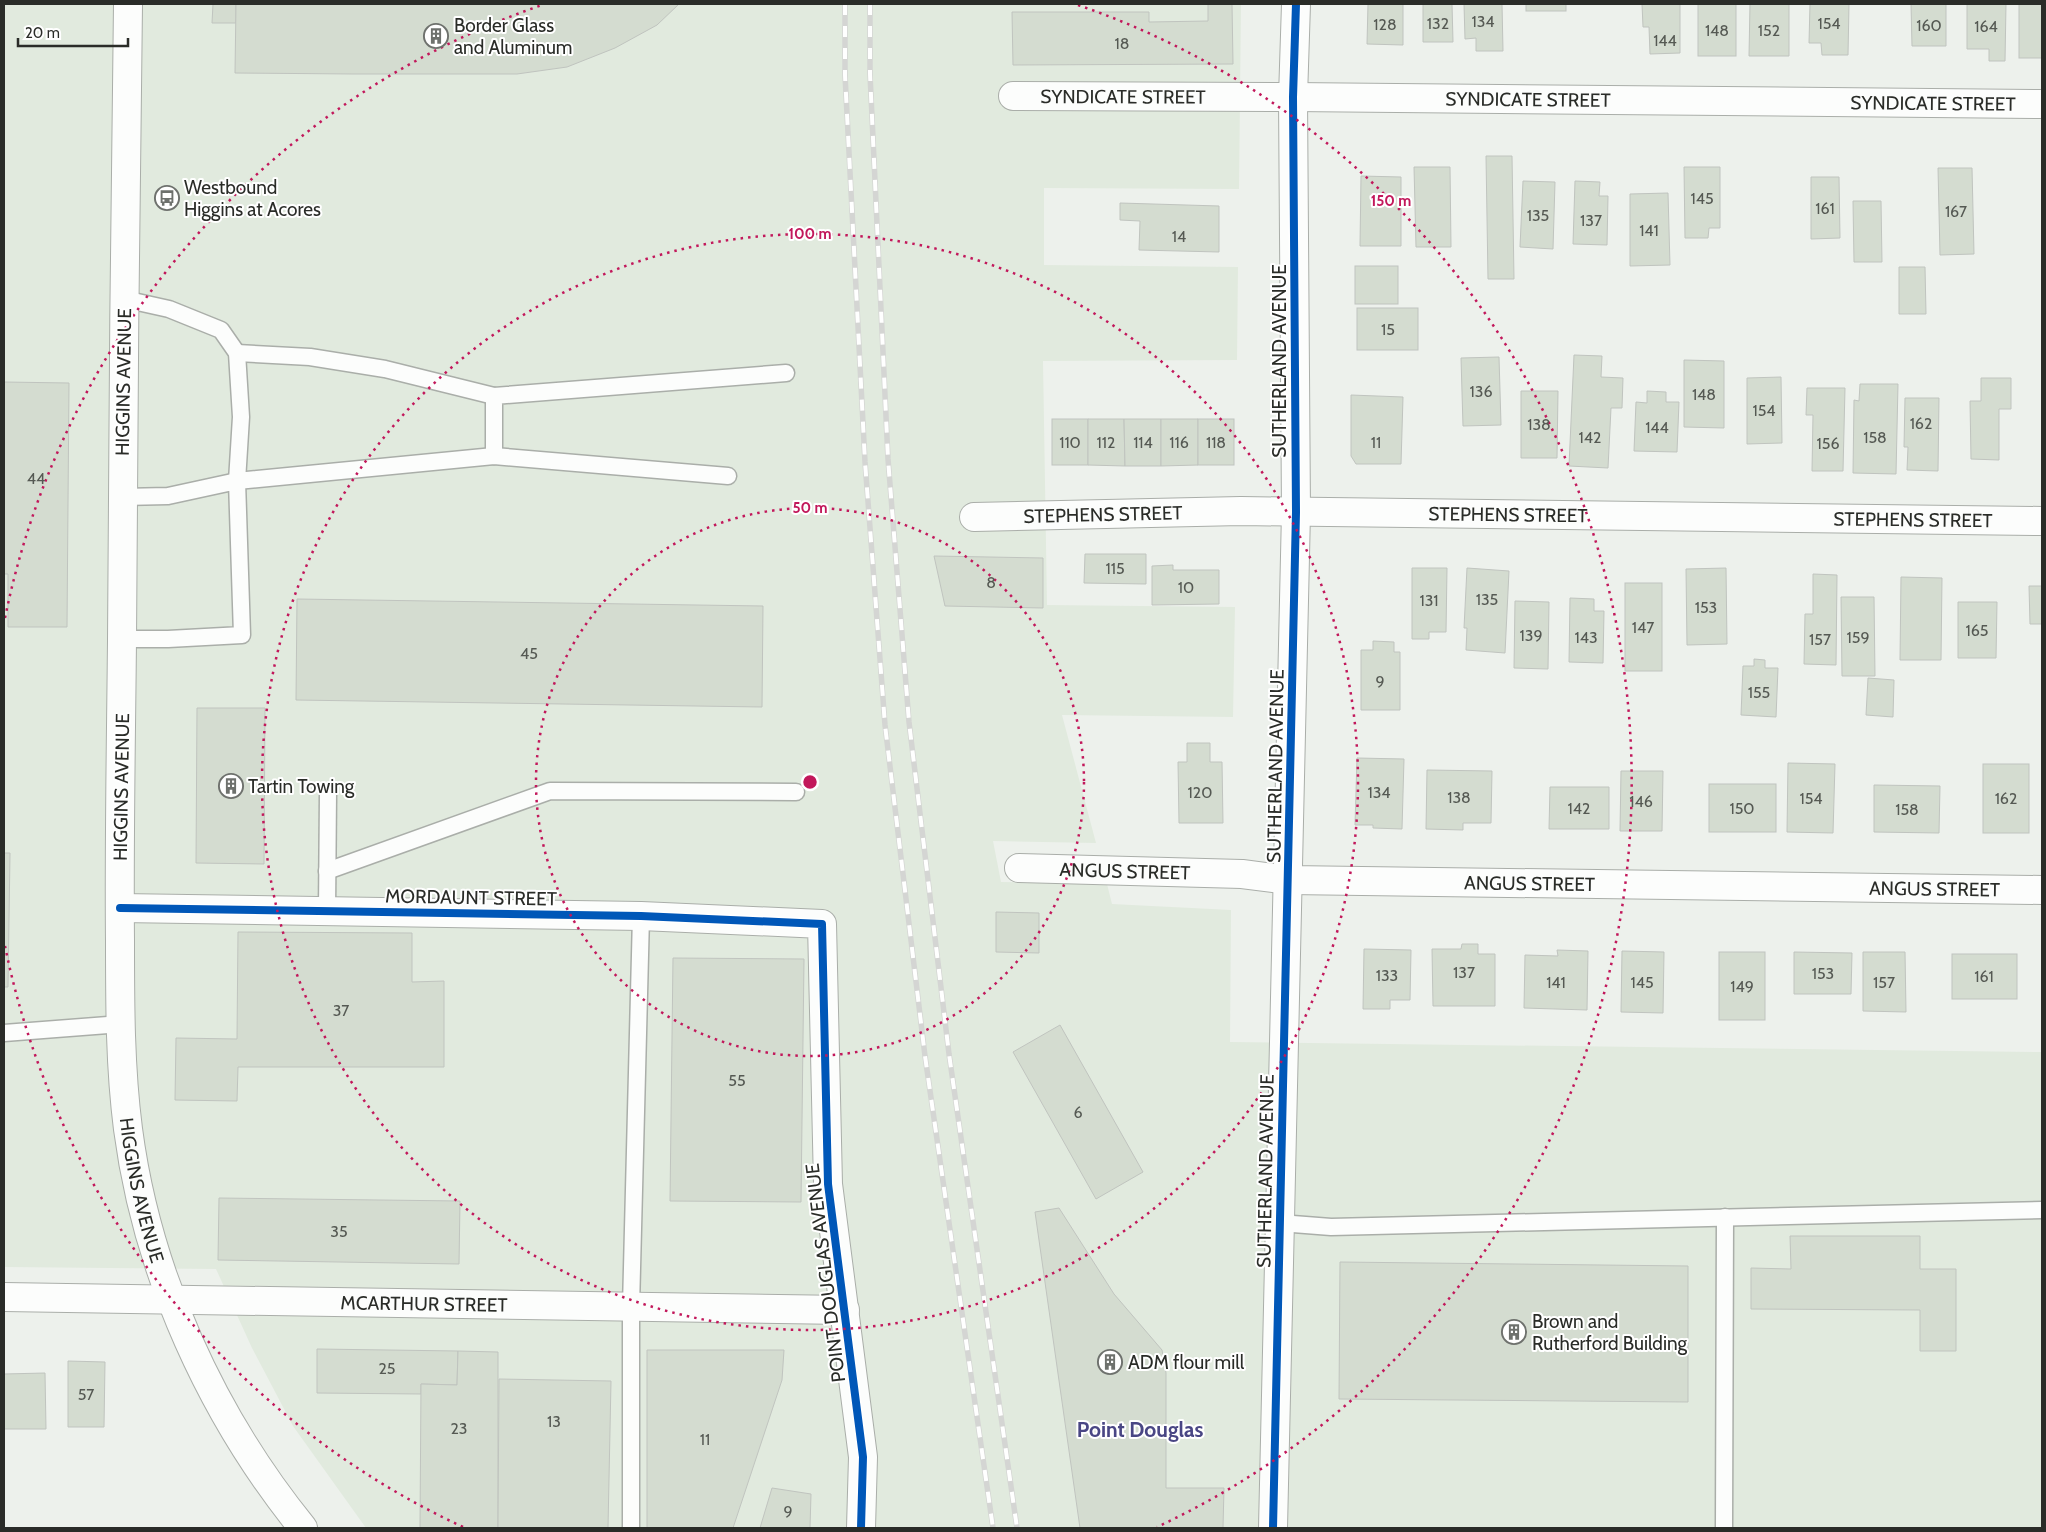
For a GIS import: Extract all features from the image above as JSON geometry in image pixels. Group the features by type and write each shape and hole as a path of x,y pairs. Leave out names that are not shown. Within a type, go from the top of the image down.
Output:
{"street":[{"name":"HIGGINS AVENUE","path":"128,4 122,497 120,908 121,1068 128,1133 141,1199 156,1253 172,1299 201,1367 226,1415 256,1462 303,1528"},
{"name":"SUTHERLAND AVENUE","path":"1272,1528 1296,512 1294,97 1296,4"},
{"name":"SYNDICATE STREET","path":"1014,96 2042,104"},
{"name":"STEPHENS STREET","path":"974,517 1296,512 2042,521"},
{"name":"ANGUS STREET","path":"1019,868 1242,874 1288,880 2042,890"},
{"name":"MORDAUNT STREET","path":"120,908 641,916 822,924"},
{"name":"POINT DOUGLAS AVENUE","path":"822,924 828,1184 863,1457 861,1528"},
{"name":"MCARTHUR STREET","path":"4,1297 845,1310"}],"lane":[{"path":"122,639 168,639 242,635 237,481 241,417 237,353 221,330 169,309 124,299"},
{"path":"237,353 310,357 385,369 494,396 786,373"},
{"path":"494,396 494,456"},
{"path":"122,497 168,496 237,481 494,456 728,476"},
{"path":"327,871 550,791 796,792"},
{"path":"327,911 328,793"},
{"path":"630,1528 631,1307 641,916"},
{"path":"4,1033 120,1024"},
{"path":"1280,1223 1331,1227 2042,1210"},
{"path":"1724,1528 1725,1218"}],"shaded area":[{"path":"4,4 1241,4 1239,189 1044,188 1044,265 1238,267 1237,360 1043,361 1047,605 1235,607 1233,717 1062,715 1096,843 993,841 1001,882 1107,884 1112,904 1231,910 1230,1042 2042,1052 2042,1528 366,1528 293,1426 252,1348 216,1269 4,1267"}],"building":[{"path":"213,4 236,4 236,23 212,23"},
{"name":"Border Glass and Aluminum","path":"236,4 679,4 657,25 615,48 567,67 517,74 353,74 235,73"},
{"path":"1208,4 1232,4 1233,64 1013,65 1012,12 1149,12 1149,22 1208,21"},
{"path":"1368,4 1403,4 1403,45 1367,44"},
{"path":"1423,4 1452,4 1453,42 1423,42"},
{"path":"1464,4 1502,4 1503,51 1476,51 1476,38 1465,39"},
{"path":"1526,4 1566,4 1566,11 1526,11"},
{"path":"1642,4 1680,4 1680,53 1650,54 1649,27 1643,27"},
{"path":"1698,4 1736,4 1736,56 1698,56"},
{"path":"1750,4 1789,4 1789,56 1749,56"},
{"path":"1810,4 1849,4 1848,55 1822,55 1821,43 1809,43"},
{"path":"1911,4 1946,4 1946,46 1912,46"},
{"path":"1967,4 2006,4 2005,61 1989,61 1989,49 1967,49"},
{"path":"2019,4 2042,4 2042,58 2019,58"},
{"path":"1486,156 1512,156 1514,279 1488,279"},
{"path":"1414,167 1450,167 1451,247 1416,247"},
{"path":"1684,167 1720,167 1720,228 1709,228 1708,238 1685,238"},
{"path":"1938,168 1972,168 1974,254 1940,255"},
{"path":"1361,176 1401,177 1401,246 1360,246"},
{"path":"1811,177 1839,177 1840,238 1811,239"},
{"path":"1523,181 1555,182 1553,249 1520,247"},
{"path":"1575,181 1600,182 1599,196 1608,196 1607,245 1573,244"},
{"path":"1668,193 1670,265 1630,266 1630,194"},
{"path":"1853,201 1881,201 1882,262 1854,262"},
{"path":"1120,203 1219,206 1219,252 1139,250 1140,221 1120,220"},
{"path":"1355,266 1398,266 1398,304 1355,304"},
{"path":"1899,267 1925,267 1926,314 1899,314"},
{"path":"1357,308 1418,308 1418,350 1357,350"},
{"path":"1574,355 1602,356 1601,377 1623,378 1622,408 1611,408 1608,468 1569,466"},
{"path":"1499,357 1501,425 1463,426 1461,358"},
{"path":"1684,360 1724,361 1724,428 1684,427"},
{"path":"1781,377 1782,443 1747,444 1747,378"},
{"path":"1981,378 2011,378 2011,409 1999,409 1999,460 1971,459 1970,401 1981,401"},
{"path":"4,382 69,383 67,627 8,627 8,574 4,574"},
{"path":"1860,384 1898,384 1896,474 1853,473 1854,400 1859,401"},
{"path":"1807,388 1845,388 1843,471 1812,471 1813,415 1806,415"},
{"path":"1521,391 1558,391 1557,458 1521,458"},
{"path":"1647,391 1666,392 1666,402 1679,402 1677,452 1634,451 1636,402 1647,403"},
{"path":"1351,395 1403,397 1401,464 1356,464 1351,456"},
{"path":"1905,398 1939,398 1938,471 1907,470 1908,447 1904,447"},
{"path":"1052,419 1088,419 1088,465 1052,465"},
{"path":"1088,419 1124,419 1125,466 1088,465"},
{"path":"1124,419 1161,419 1161,466 1125,466"},
{"path":"1161,419 1198,419 1198,465 1161,466"},
{"path":"1198,419 1234,419 1234,465 1198,465"},
{"path":"1085,554 1146,554 1146,584 1084,583"},
{"path":"934,556 1043,558 1043,608 945,606"},
{"path":"1173,565 1173,570 1219,570 1219,604 1152,605 1152,566"},
{"path":"1412,568 1447,568 1446,632 1429,632 1429,639 1412,639"},
{"path":"1467,568 1509,571 1505,653 1466,650 1467,628 1464,628"},
{"path":"1726,568 1727,644 1687,645 1686,569"},
{"path":"1813,574 1837,575 1836,665 1804,664 1805,614 1813,614"},
{"path":"1901,577 1942,578 1941,660 1900,660"},
{"path":"1625,583 1662,583 1662,671 1625,671"},
{"path":"2029,586 2042,586 2042,624 2030,624"},
{"path":"1841,597 1874,597 1875,676 1842,676"},
{"path":"1570,598 1594,599 1594,611 1604,611 1603,663 1569,662"},
{"path":"297,599 763,606 762,707 296,700"},
{"path":"1515,601 1549,602 1548,669 1514,668"},
{"path":"1958,602 1997,602 1996,658 1958,658"},
{"path":"1373,641 1394,642 1394,652 1400,652 1400,710 1361,710 1361,650 1373,650"},
{"path":"1754,659 1765,660 1765,668 1778,668 1776,717 1741,715 1743,666 1754,666"},
{"path":"1868,678 1894,680 1893,717 1866,715"},
{"name":"Tartin Towing","path":"197,708 265,708 264,864 196,863"},
{"path":"1187,743 1210,743 1210,762 1222,762 1223,823 1179,823 1178,762 1187,762"},
{"path":"1357,758 1404,759 1402,829 1373,828 1373,825 1355,825"},
{"path":"1788,763 1835,764 1833,833 1787,832"},
{"path":"1983,764 2029,764 2029,833 1983,833"},
{"path":"1427,770 1492,771 1491,823 1463,823 1463,830 1426,829"},
{"path":"1621,771 1663,771 1662,831 1620,831"},
{"path":"1709,784 1776,784 1776,832 1709,832"},
{"path":"1874,785 1940,786 1939,833 1874,832"},
{"path":"1550,787 1609,787 1609,829 1549,829"},
{"path":"4,853 10,853 8,987 4,987"},
{"path":"996,912 1039,913 1039,953 996,952"},
{"path":"238,932 412,933 412,982 444,981 444,1067 238,1067 237,1101 175,1100 176,1038 237,1039"},
{"path":"1462,944 1478,944 1478,954 1495,954 1495,1006 1433,1006 1432,949 1461,949"},
{"path":"1364,949 1411,950 1410,1000 1390,1000 1390,1009 1363,1009"},
{"path":"1557,950 1588,951 1587,1010 1524,1008 1525,955 1558,956"},
{"path":"1622,951 1664,952 1663,1013 1621,1012"},
{"path":"1719,952 1765,952 1765,1020 1719,1020"},
{"path":"1794,952 1852,953 1851,994 1794,994"},
{"path":"1863,952 1905,952 1906,1012 1863,1011"},
{"path":"1952,954 2017,954 2017,999 1952,999"},
{"path":"673,958 804,959 801,1202 670,1201"},
{"path":"1060,1025 1143,1172 1096,1199 1013,1052"},
{"path":"219,1198 460,1201 459,1264 218,1260"},
{"name":"ADM flour mill","path":"1059,1208 1114,1294 1162,1350 1166,1373 1166,1488 1224,1488 1223,1528 1080,1528 1035,1212"},
{"path":"1790,1236 1920,1236 1920,1269 1956,1269 1956,1351 1920,1351 1920,1310 1751,1309 1751,1268 1791,1269"},
{"name":"Brown and Rutherford Building","path":"1340,1262 1688,1266 1688,1402 1339,1399"},
{"path":"317,1349 458,1351 457,1385 421,1384 421,1394 317,1393"},
{"path":"647,1350 784,1350 782,1380 733,1528 647,1528"},
{"path":"458,1351 498,1352 498,1528 420,1528 421,1384 457,1385"},
{"path":"68,1361 105,1362 104,1427 68,1427"},
{"path":"45,1373 46,1429 4,1429 4,1374"},
{"path":"499,1379 611,1381 608,1528 498,1528"},
{"path":"772,1488 811,1494 810,1528 760,1528"}],"railway":[{"path":"845,4 845,75 865,462 885,725 925,1056 993,1528"},
{"path":"870,4 870,74 888,459 909,722 949,1054 1017,1528"}],"cycle path":[{"path":"1273,1528 1296,512 1293,97 1296,4"},
{"path":"120,908 641,916 822,924 828,1184 863,1457 861,1528"}],"place":[{"name":"Border Glass and Aluminum","path":"436,36"},
{"name":"Westbound Higgins at Acores","path":"167,198"},
{"name":"Tartin Towing","path":"231,786"},
{"name":"Brown and Rutherford Building","path":"1514,1332"},
{"name":"ADM flour mill","path":"1110,1362"}],"district":[{"name":"Point Douglas","path":"1140,1430"}]}
